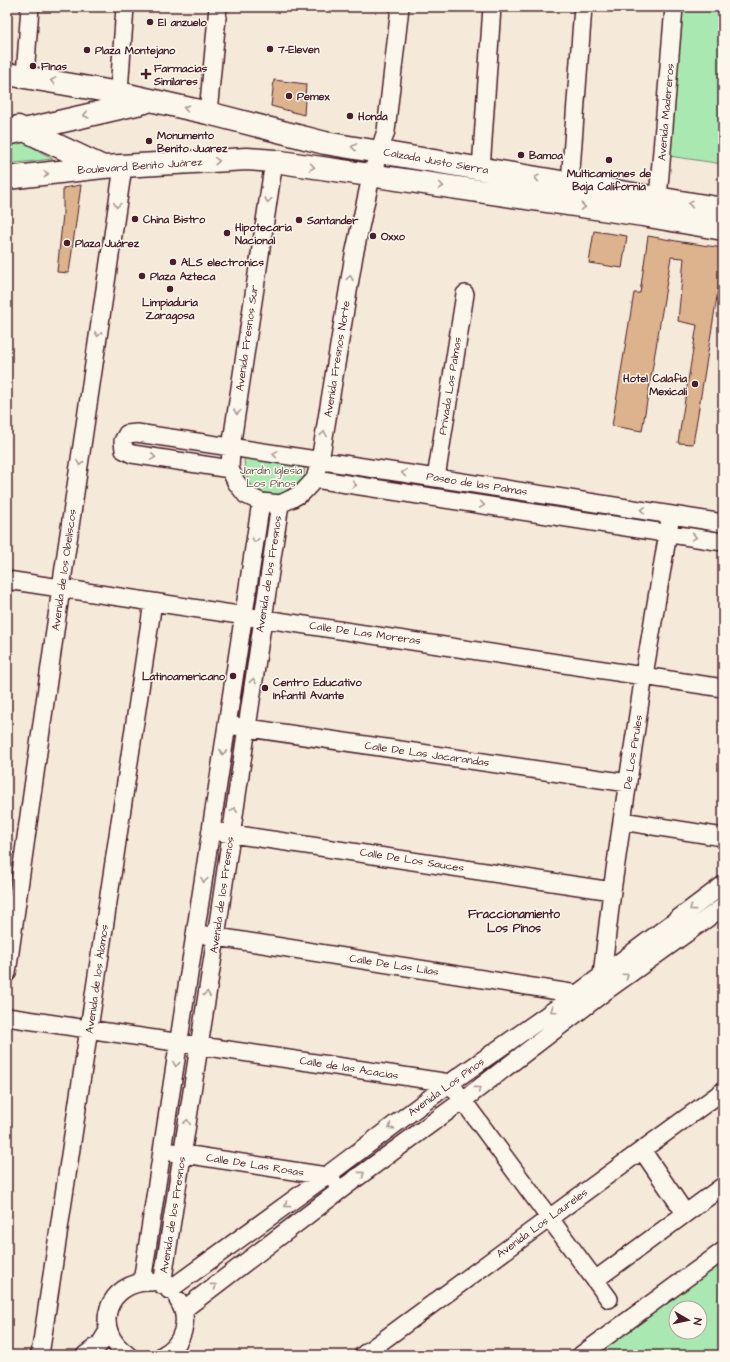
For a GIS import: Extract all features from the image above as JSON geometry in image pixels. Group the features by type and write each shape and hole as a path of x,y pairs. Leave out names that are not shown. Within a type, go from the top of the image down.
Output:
{"main road":[{"path":"16,75 118,101"},
{"path":"12,128 118,101"},
{"name":"Calzada Justo Sierra","path":"118,101 152,101 208,113 325,143 570,184 657,208 723,229"},
{"path":"12,128 113,167"},
{"name":"Boulevard Benito Juárez","path":"7,178 113,167 246,159 274,161"},
{"name":"Calzada Justo Sierra","path":"274,161 371,177 657,208 723,209"}],"street":[{"path":"16,75 30,7"},
{"path":"118,101 125,7"},
{"path":"208,113 218,7"},
{"name":"Avenida Fresnos Norte","path":"280,504 303,492 315,479 320,461 354,254 371,177 386,131 400,7"},
{"path":"481,170 492,7"},
{"path":"570,184 583,7"},
{"name":"Avenida Madereros","path":"657,208 674,7"},
{"name":"Avenida Fresnos Sur","path":"261,502 246,495 236,482 230,468 231,448 274,161"},
{"name":"Avenida de los Obeliscos","path":"7,973 61,588 113,167"},
{"name":"Privada Las Palmas","path":"436,478 465,294"},
{"path":"230,468 132,454 124,450 123,440 127,434 137,433 231,448"},
{"name":"Paseo de las Palmas","path":"231,448 436,478 723,523"},
{"name":"Paseo de las Palmas","path":"315,479 723,542"},
{"path":"261,502 280,504"},
{"name":"Avenida de los Fresnos","path":"142,1282 261,502"},
{"name":"Avenida de los Fresnos","path":"166,1287 182,1154 216,937 230,833 280,504"},
{"name":"De Los Pirules","path":"604,982 612,891 622,821 644,675 671,515"},
{"name":"Calle De Las Moreras","path":"7,580 723,688"},
{"name":"Avenida de los Álamos","path":"40,1355 153,602"},
{"name":"Calle De Las Jacarandas","path":"226,725 628,783"},
{"path":"622,821 723,837"},
{"name":"Calle De Los Sauces","path":"211,830 612,891"},
{"name":"Avenida Los Pinos","path":"183,1310 347,1185 462,1101 582,1000 723,885"},
{"name":"Avenida Los Pinos","path":"604,982 723,907"},
{"name":"Calle De Las Lilas","path":"195,933 582,1000"},
{"name":"Avenida Los Pinos","path":"166,1287 326,1176 450,1084 582,1000"},
{"name":"Calle de las Acacias","path":"7,1017 450,1084"},
{"path":"450,1084 609,1299"},
{"name":"Avenida Los Laureles","path":"363,1355 723,1092"},
{"path":"642,1150 686,1213"},
{"name":"Calle De Las Rosas","path":"162,1151 326,1176 347,1185"},
{"path":"595,1280 723,1186"},
{"path":"581,1355 723,1252"},
{"path":"128,1355 120,1350 112,1341 108,1331 107,1319 109,1308 114,1298 122,1290 132,1284 142,1282 152,1282 166,1287 180,1302 183,1310 185,1319 182,1333 175,1346 167,1354"},
{"path":"85,1355 100,1344 108,1331"}],"green space":[{"path":"680,7 723,7 723,164 669,156"},
{"path":"20,140 53,159 7,164 7,143"},
{"name":"Jardin Iglesia Los Pinos","path":"251,453 305,466 303,482 291,490 280,494 269,494 254,490 245,473 244,458"},
{"path":"723,1251 723,1355 581,1355"}],"building":[{"name":"Pemex","path":"274,80 306,84 304,115 271,106"},
{"name":"Plaza Juárez","path":"81,185 69,273 57,272 63,214 63,188"},
{"path":"594,231 627,236 622,268 589,263"},
{"path":"648,236 723,248 723,260 693,444 678,443 697,325 678,321 684,258 671,257 642,431 612,426 634,293 640,293"}],"place":[{"name":"El anzuelo","path":"150,22"},
{"name":"7-Eleven","path":"270,49"},
{"name":"Plaza Montejano","path":"87,50"},
{"name":"FInas","path":"33,66"},
{"name":"Farmacias Similares","path":"146,74"},
{"name":"Pemex","path":"289,96"},
{"name":"Honda","path":"350,116"},
{"name":"Monumento Benito Juarez","path":"149,141"},
{"name":"Bamoa","path":"521,155"},
{"name":"Multicamiones de Baja California","path":"609,160"},
{"name":"China Bistro","path":"135,219"},
{"name":"Santander","path":"299,220"},
{"name":"Hipotecaria Nacional","path":"227,233"},
{"name":"Oxxo","path":"373,236"},
{"name":"Plaza Juárez","path":"67,243"},
{"name":"ALS electronics","path":"173,262"},
{"name":"Plaza Azteca","path":"142,276"},
{"name":"Limpiaduria Zaragosa","path":"170,289"},
{"name":"Hotel Calafia Mexicali","path":"695,384"},
{"name":"Latinoamericano","path":"233,676"},
{"name":"Centro Educativo Infantil Avante","path":"265,688"}],"district":[{"name":"Fraccionamiento Los Pinos","path":"514,921"}]}
